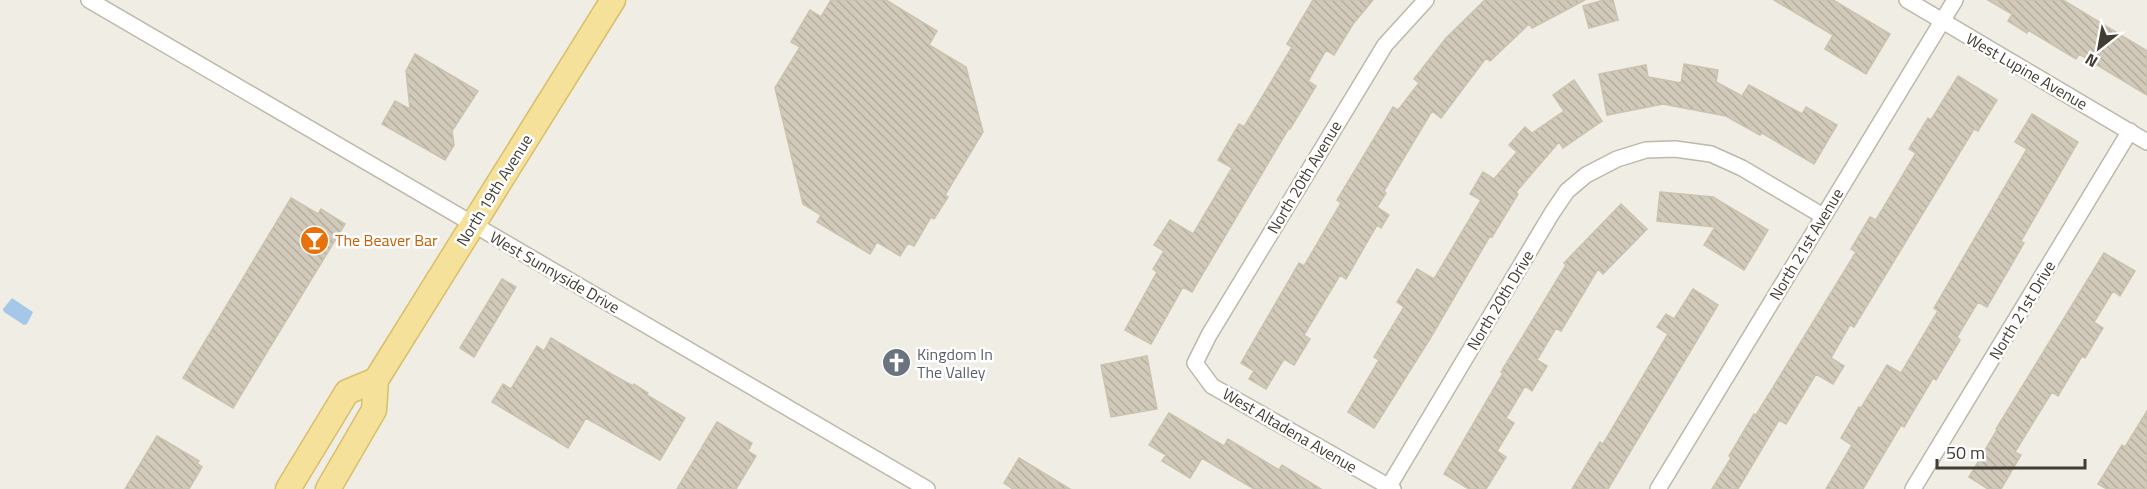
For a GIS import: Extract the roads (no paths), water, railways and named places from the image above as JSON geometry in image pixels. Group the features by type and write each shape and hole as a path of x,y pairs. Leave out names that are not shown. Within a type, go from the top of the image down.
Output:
{"main road":[{"name":"North 19th Avenue","path":"328,489 374,410 376,380 613,0"},
{"path":"288,489 347,392 376,380"}],"street":[{"name":"West Sunnyside Drive","path":"89,0 927,489"},
{"name":"North 20th Avenue","path":"1195,363 1209,335 1385,45 1426,0"},
{"name":"West Lupine Avenue","path":"1907,0 2147,142"},
{"name":"North 21st Avenue","path":"1658,489 1955,0"},
{"name":"North 21st Drive","path":"1913,489 2130,131"},
{"name":"North 20th Drive","path":"1391,488 1552,213 1568,191 1586,175 1617,159 1646,150 1711,154 1742,168 1823,216"},
{"name":"West Altadena Avenue","path":"1195,363 1212,386 1391,488"}],"water":[{"path":"12,298 33,312 27,324 24,325 4,312 3,309"}],"place":[{"name":"The Beaver Bar","path":"314,240"},
{"name":"Kingdom In The Valley","path":"896,363"}]}
